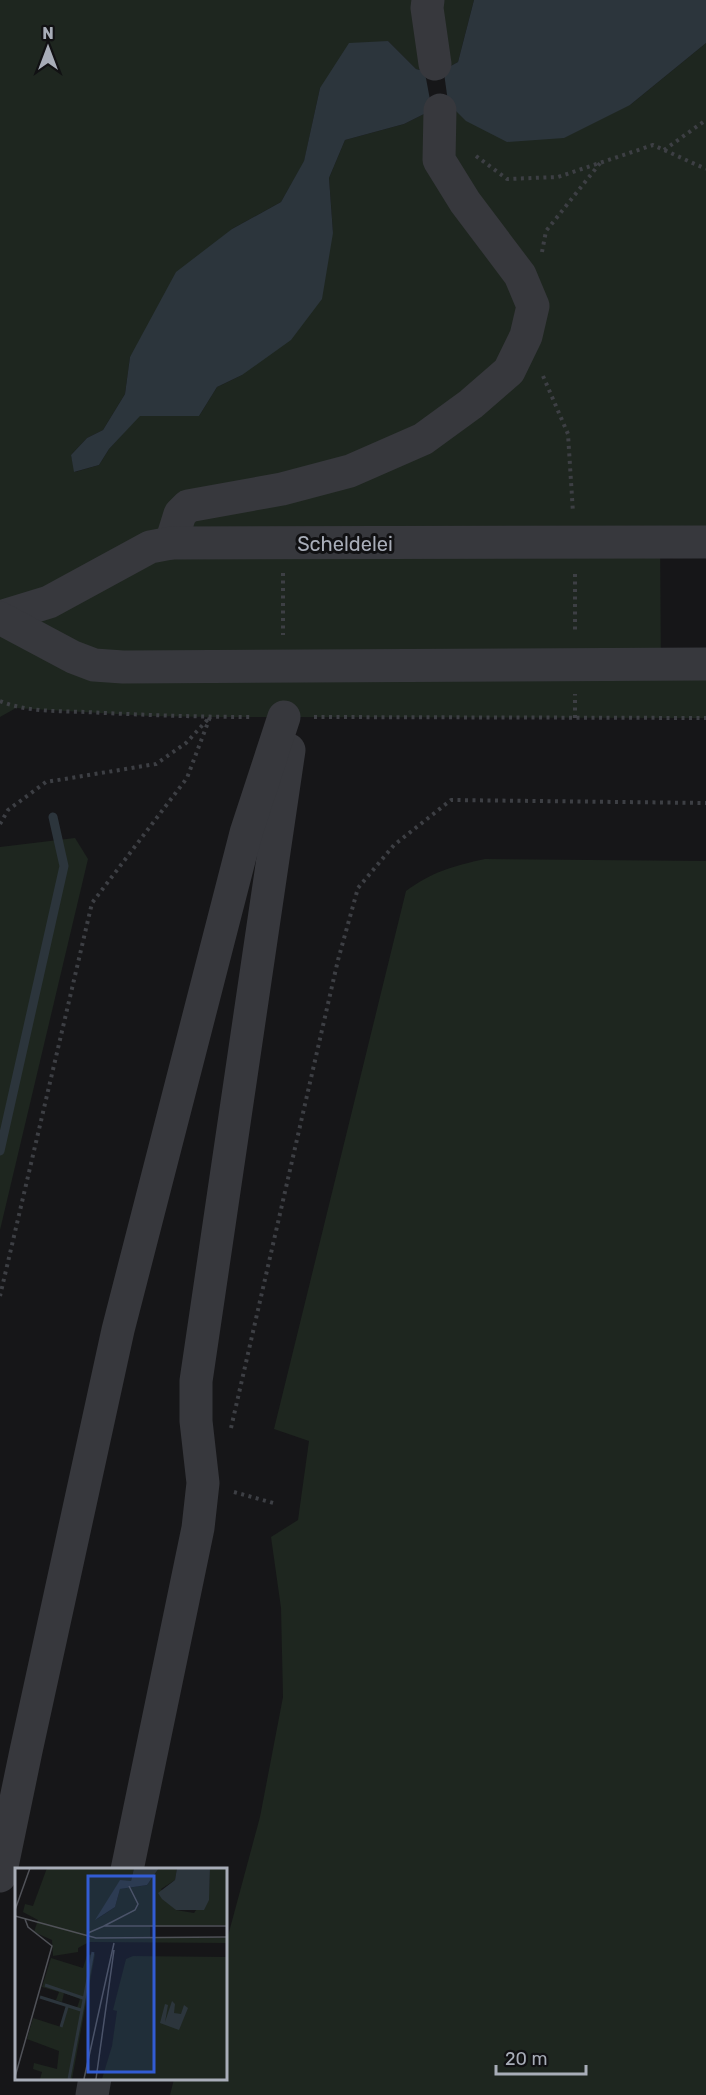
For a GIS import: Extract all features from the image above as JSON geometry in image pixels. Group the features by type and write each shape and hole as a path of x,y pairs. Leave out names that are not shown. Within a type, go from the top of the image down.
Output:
{"street":[{"path":"428,0 427,8 435,64"},
{"path":"171,543 180,514 188,506 282,489 350,471 423,439 471,404 509,371 526,336 533,306 520,275 465,202 439,160 440,110"},
{"name":"Scheldelei","path":"0,617 49,602 150,547 171,543 706,542"},
{"name":"Scheldelei","path":"0,617 27,634 94,665 123,668 706,664"},
{"path":"127,1868 198,1528 204,1483 196,1421 196,1381 290,743 284,717"},
{"path":"0,1876 118,1329 246,833 284,717"},
{"path":"92,2095 95,2080"}],"path":[{"path":"664,150 706,120"},
{"path":"439,160 471,152 507,178 558,177 653,145 706,169"},
{"path":"542,253 546,231 602,161"},
{"path":"283,544 283,667"},
{"path":"0,701 15,708 210,717 706,718"},
{"path":"0,824 8,810 46,782 156,764 186,743 210,717"},
{"path":"0,1296 92,903 187,778 210,717"},
{"path":"230,1430 335,972 358,888 394,845 451,800 706,803"},
{"path":"204,1483 277,1504"}],"shaded area":[{"path":"0,0 474,0 458,62 436,74 416,69 388,41 320,88 304,162 281,202 232,229 130,357 125,394 103,430 87,438 71,455 75,472 99,465 109,449 140,415 199,416 217,387 242,375 333,233 329,178 345,140 404,124 432,110 630,105 706,43 706,529 660,530 661,676 706,676 706,718 210,717 16,708 0,717"},
{"path":"474,0 706,0 706,43 630,105 564,138 507,142 466,121 453,108 432,110 404,124 345,140 329,178 333,233 322,299 291,340 242,375 217,387 199,416 140,416 109,449 99,465 74,472 71,455 87,438 103,430 125,394 130,357 176,272 232,229 281,202 304,161 320,88 349,43 388,41 416,69 436,74 458,62"},
{"path":"75,838 88,859 0,1230 0,847"},
{"path":"485,859 706,861 706,2095 170,2095 174,2080 226,2080 226,1943 260,1817 283,1697 281,1608 271,1537 298,1520 309,1441 274,1429 406,891 443,870"}],"pier":[{"path":"443,66 449,109 432,110 424,68"}],"waterway":[{"path":"0,1151 64,866 53,817"}]}
